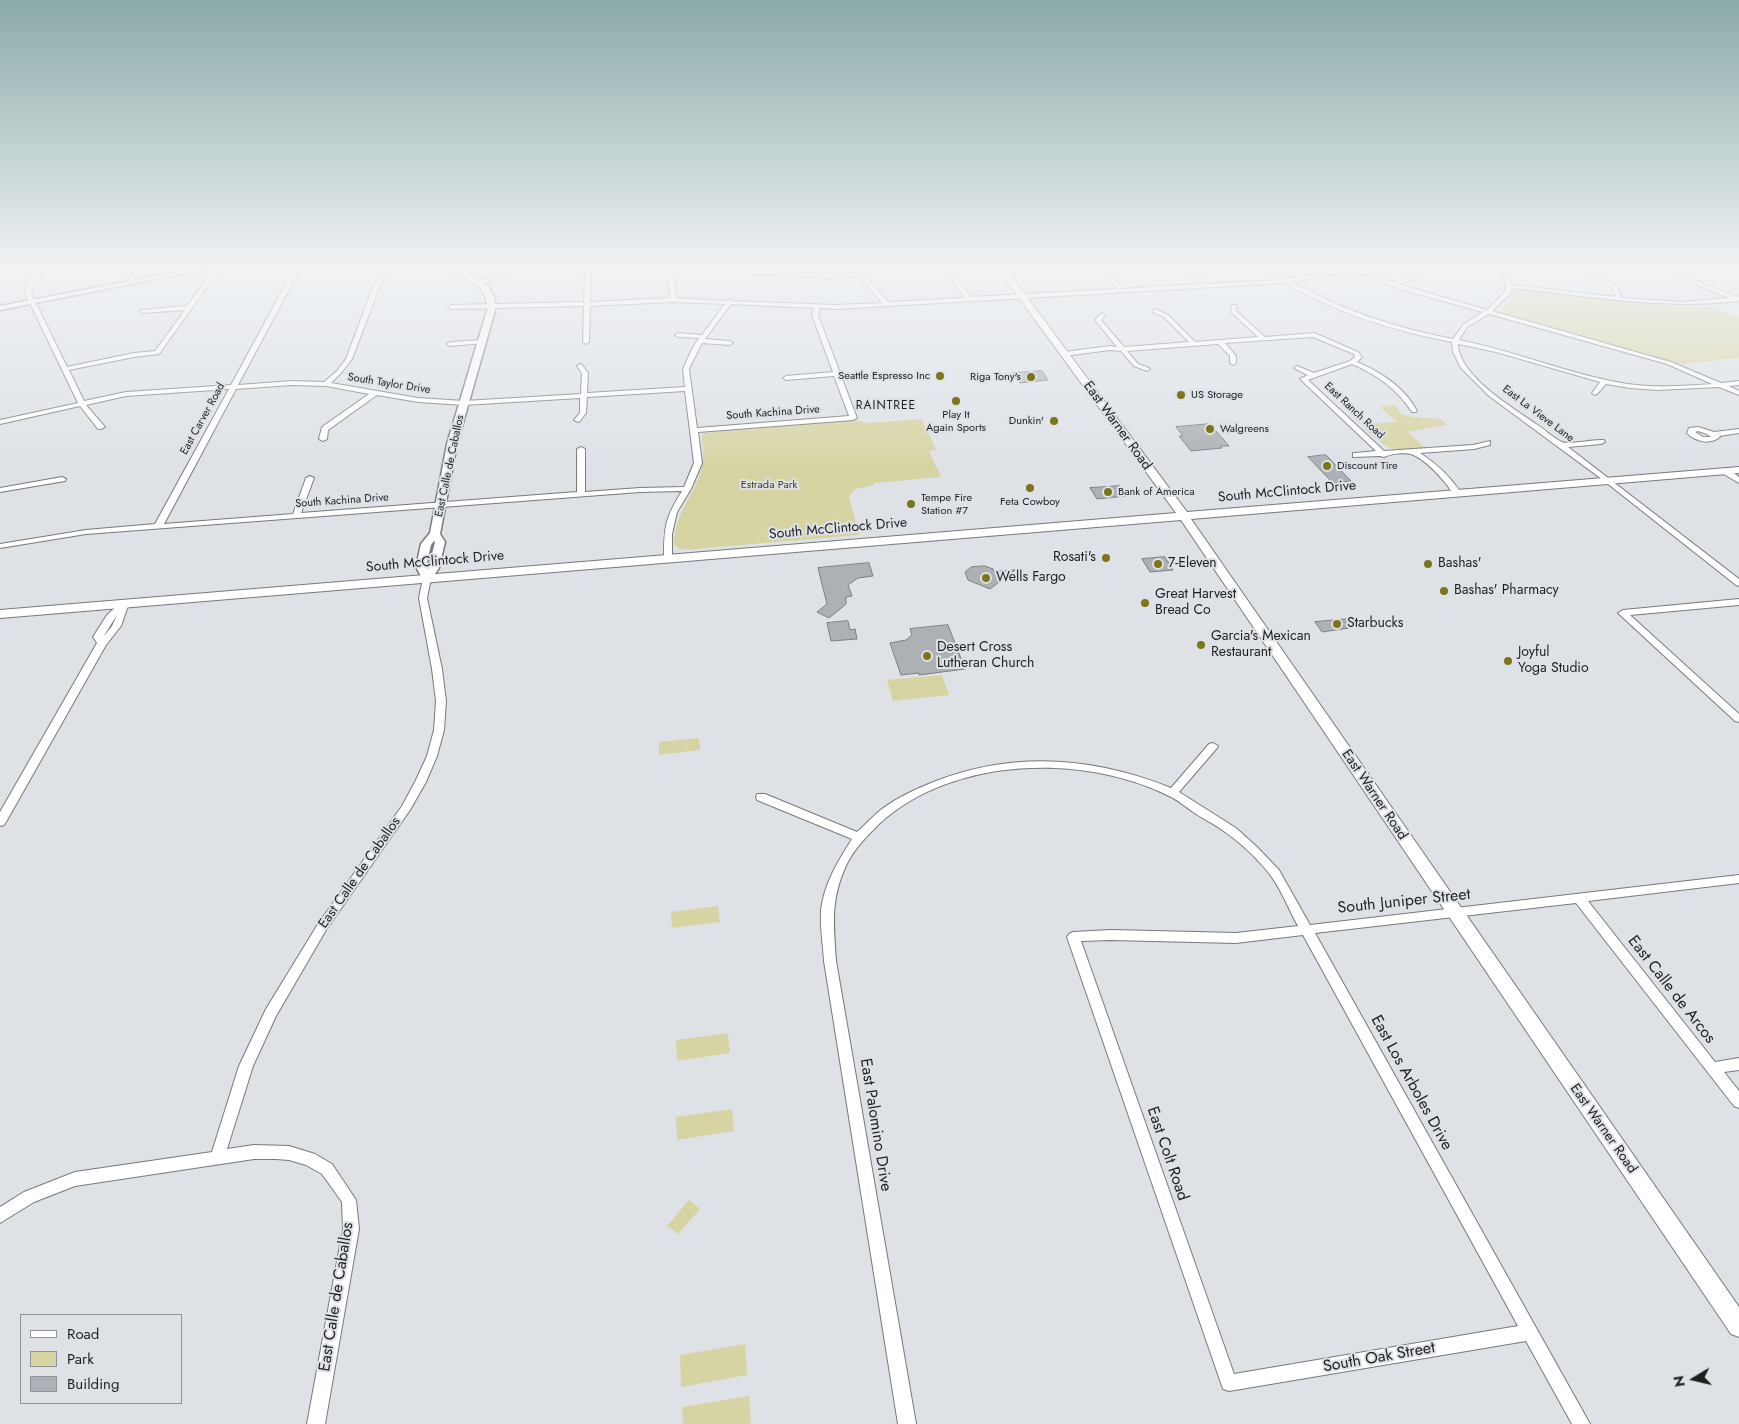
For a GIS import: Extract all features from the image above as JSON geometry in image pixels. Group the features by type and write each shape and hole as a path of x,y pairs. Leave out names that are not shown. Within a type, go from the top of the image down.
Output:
{"main road":[{"name":"East Warner Road","path":"1051,335 1183,515 1454,913 1739,1326"},
{"name":"South McClintock Drive","path":"0,614 1739,470"}],"street":[{"path":"48,335 82,404 101,427"},
{"path":"65,368 134,355 157,353 170,335"},
{"name":"East Carver Road","path":"158,527 262,335"},
{"path":"326,384 339,372 349,358 358,335"},
{"name":"East Calle de Caballos","path":"218,1157 246,1066 283,990 322,926 388,834 424,777 440,730 440,682 424,598 427,578 434,568 440,542 435,534 452,444 485,335"},
{"path":"586,335 586,342"},
{"path":"681,335 730,343"},
{"path":"668,558 668,534 673,512 687,489 698,463 686,369 689,359 705,335"},
{"path":"786,378 838,374 823,335"},
{"path":"1112,335 1136,364 1147,369"},
{"path":"1185,335 1194,344"},
{"path":"1260,335 1264,339"},
{"path":"1064,354 1113,352 1124,349 1308,335"},
{"path":"1316,335 1356,353 1359,357 1352,362"},
{"path":"1430,335 1604,381 1661,388 1739,383"},
{"path":"1455,341 1457,335"},
{"path":"1571,335 1668,363 1739,393"},
{"name":"East La Vieve Lane","path":"1455,341 1459,359 1468,374 1481,386 1562,445 1739,582"},
{"path":"450,344 483,342"},
{"path":"1220,342 1234,356 1233,362"},
{"path":"1352,362 1368,368 1410,401 1414,411"},
{"name":"East Ranch Road","path":"1352,362 1303,379 1384,455"},
{"path":"578,420 583,412 585,373 580,366"},
{"path":"1297,368 1313,375"},
{"name":"South Kachina Drive","path":"694,430 853,418 838,374"},
{"path":"1594,393 1604,381"},
{"name":"South Taylor Drive","path":"0,422 126,394 292,383 326,384 418,400 464,403 689,389"},
{"path":"1720,385 1739,398"},
{"path":"323,438 325,429 376,392"},
{"path":"1713,434 1739,431"},
{"path":"1562,445 1601,442"},
{"path":"1356,455 1384,455 1474,447 1487,443"},
{"path":"581,449 581,495"},
{"path":"1413,452 1418,461 1443,484 1457,493"},
{"path":"1725,471 1739,481"},
{"path":"296,516 310,478"},
{"path":"0,490 62,479"},
{"name":"South Kachina Drive","path":"0,546 58,535 640,490 687,489"},
{"path":"1739,602 1623,613 1739,719"},
{"path":"0,822 102,644 110,636 122,616 125,604"},
{"path":"1172,793 1213,746"},
{"name":"East Palomino Drive","path":"907,1424 830,961 827,905 838,870 857,837 892,807 932,784 969,773 1014,766 1070,765 1122,776 1172,793"},
{"name":"East Los Arboles Drive","path":"1172,793 1232,831 1275,873 1581,1424"},
{"path":"761,797 857,837"},
{"name":"South Juniper Street","path":"1072,937 1111,934 1236,938 1739,879"},
{"name":"East Calle de Arcos","path":"1579,898 1739,1102"},
{"name":"East Colt Road","path":"1072,937 1229,1383"},
{"path":"1712,1068 1739,1064"},
{"name":"East Calle de Caballos","path":"0,1216 29,1197 62,1183 218,1157 254,1152 289,1153 310,1159 327,1169 349,1200 351,1229 316,1424"},
{"name":"South Oak Street","path":"1229,1383 1529,1332"}],"green space":[{"path":"1581,335 1739,335 1739,358 1682,364"},
{"path":"1396,405 1400,413 1413,417 1441,419 1447,425 1408,432 1425,448 1405,450 1386,446 1365,429 1365,424 1397,422 1381,408 1383,406"},
{"name":"Estrada Park","path":"922,419 936,450 929,451 941,477 874,483 874,485 855,489 849,497 859,535 684,550 674,545 680,517 698,480 702,467 701,436 704,433 853,420 868,423"},
{"path":"942,675 949,695 893,701 887,680"},
{"path":"699,738 700,750 659,755 659,742"},
{"path":"718,906 720,922 672,928 671,912"},
{"path":"728,1033 730,1053 677,1061 676,1040"},
{"path":"732,1109 734,1131 677,1140 676,1117"},
{"path":"689,1200 700,1209 678,1234 667,1226"},
{"path":"745,1344 747,1375 681,1387 680,1355"},
{"path":"749,1396 751,1424 683,1424 682,1407"}],"building":[{"name":"Riga Tony's","path":"1042,371 1048,380 1020,383 1013,373"},
{"name":"Walgreens","path":"1210,424 1229,446 1191,451 1179,436 1183,436 1176,427"},
{"name":"Discount Tire","path":"1326,455 1351,481 1333,483 1308,457"},
{"name":"Bank of America","path":"1120,486 1126,496 1097,499 1090,488"},
{"name":"7-Eleven","path":"1165,557 1173,570 1150,572 1142,559"},
{"path":"869,563 873,576 858,578 848,585 852,596 846,597 846,604 829,618 817,612 827,604 818,568"},
{"name":"Wells Fargo","path":"985,566 994,571 1015,570 990,589 968,580 965,572 971,567"},
{"name":"Starbucks","path":"1349,619 1356,627 1322,632 1315,622"},
{"path":"848,621 850,630 855,629 857,639 831,641 827,623"},
{"name":"Desert Cross Lutheran Church","path":"948,625 965,669 919,675 919,673 901,675 890,643 906,640 912,635 910,629"}],"place":[{"name":"Seattle Espresso Inc","path":"940,376"},
{"name":"Riga Tony's","path":"1031,377"},
{"name":"US Storage","path":"1181,395"},
{"name":"Play It Again Sports","path":"956,401"},
{"name":"Dunkin'","path":"1054,421"},
{"name":"Walgreens","path":"1210,429"},
{"name":"Discount Tire","path":"1327,466"},
{"name":"Feta Cowboy","path":"1030,488"},
{"name":"Bank of America","path":"1108,492"},
{"name":"Tempe Fire Station #7","path":"911,504"},
{"name":"Rosati's","path":"1106,558"},
{"name":"7-Eleven","path":"1158,564"},
{"name":"Bashas'","path":"1428,564"},
{"name":"Wells Fargo","path":"986,578"},
{"name":"Bashas' Pharmacy","path":"1444,591"},
{"name":"Great Harvest Bread Co","path":"1145,603"},
{"name":"Starbucks","path":"1337,624"},
{"name":"Garcia's Mexican Restaurant","path":"1201,645"},
{"name":"Desert Cross Lutheran Church","path":"927,656"},
{"name":"Joyful Yoga Studio","path":"1508,661"}],"district":[{"name":"RAINTREE","path":"886,406"}]}
